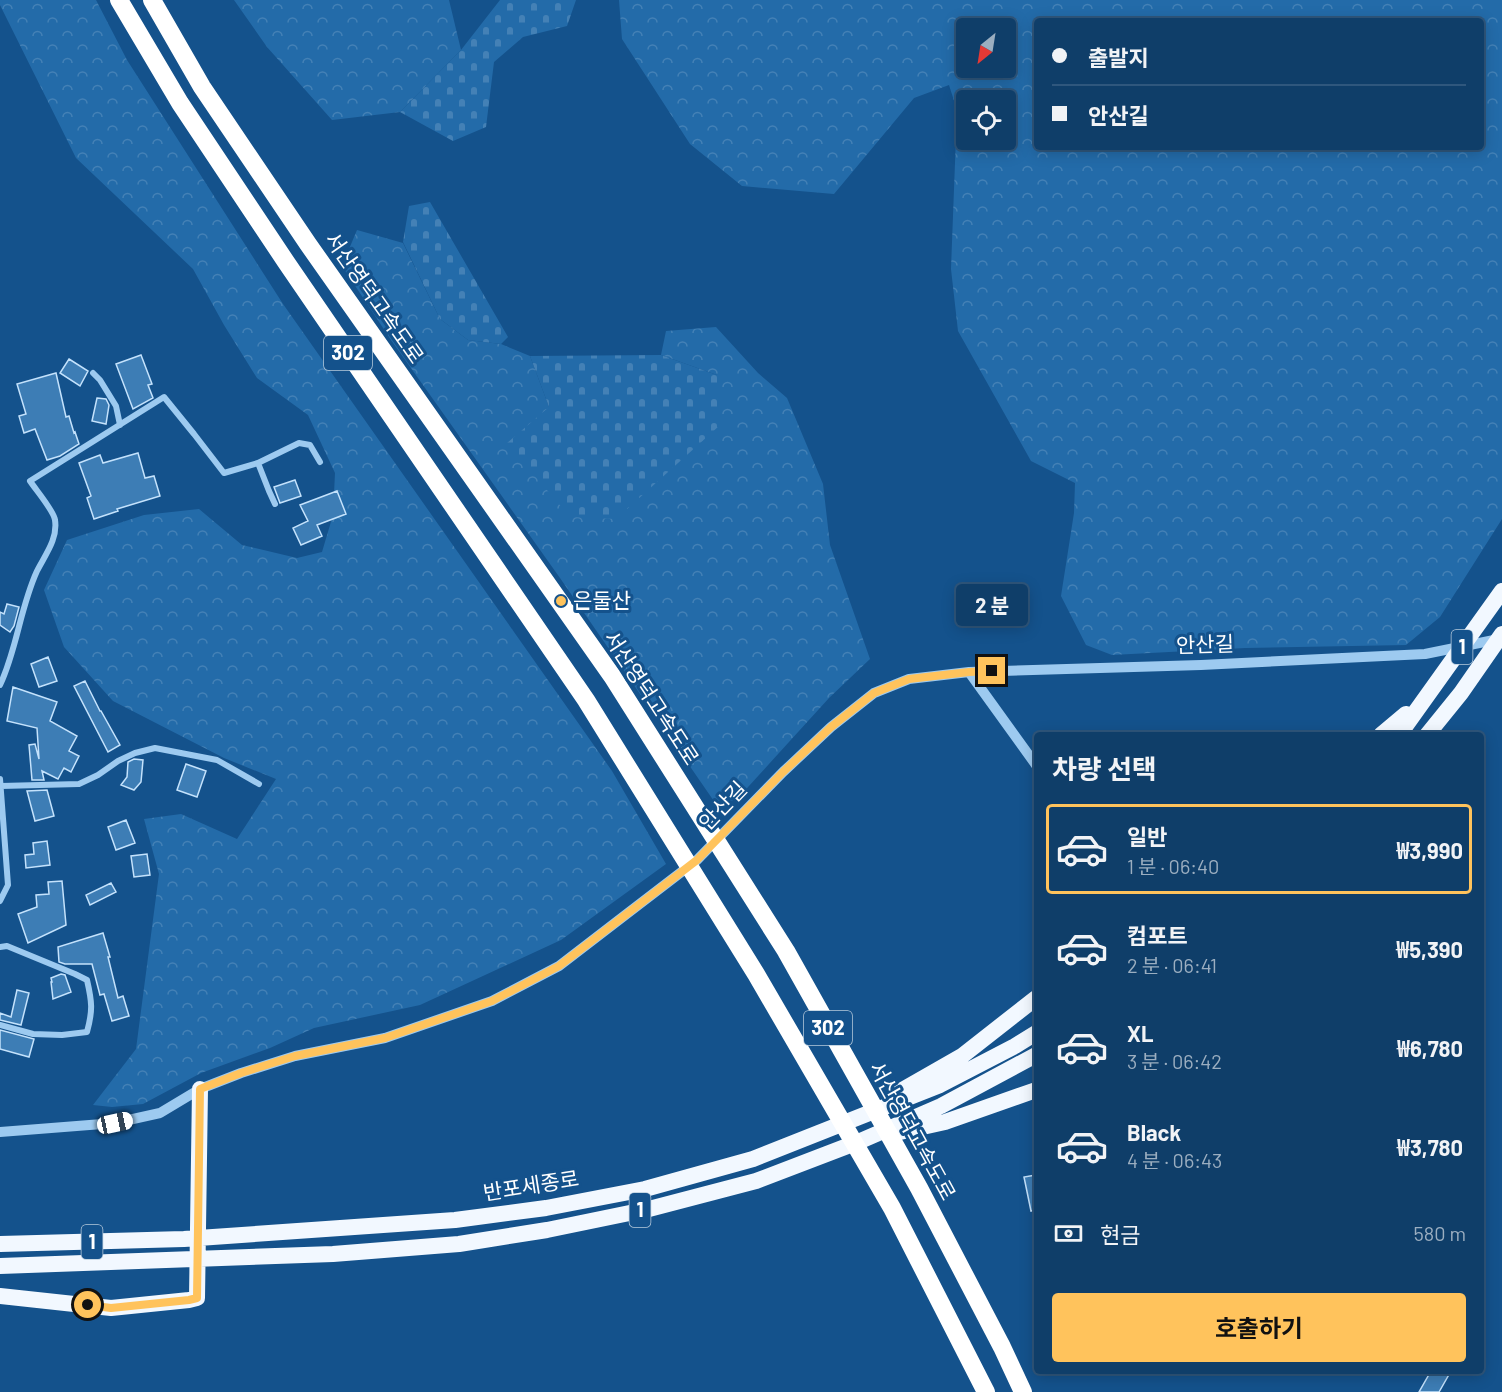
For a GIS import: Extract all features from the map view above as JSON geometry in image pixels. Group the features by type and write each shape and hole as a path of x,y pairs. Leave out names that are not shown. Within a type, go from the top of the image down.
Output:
{"highway":[{"name":"302","path":"119,0 193,123 586,700 756,974 886,1198 986,1392"},
{"name":"서산영덕고속도로","path":"152,0 202,87 308,244 612,676 786,951 919,1188 1023,1392"},
{"name":"1","path":"1401,732 1499,596"},
{"name":"1","path":"1429,732 1502,636"},
{"path":"1438,732 1461,693"},
{"path":"1385,732 1429,694"},
{"path":"852,1119 962,1056 1034,1000"},
{"name":"반포세종로","path":"0,1244 183,1239 455,1220 546,1208 645,1189 753,1159 940,1085 1034,1034"},
{"name":"반포세종로","path":"0,1266 333,1254 459,1244 547,1230 649,1209 756,1181 858,1142 941,1106 1034,1056"},
{"path":"0,1296 111,1308 197,1298 200,1089"},
{"path":"858,1142 945,1122 1034,1091"}],"street":[{"path":"93,373 116,406 120,425"},
{"path":"0,685 10,660 28,592 55,536 55,517 30,481 164,397 224,473 258,463 299,443 310,444 320,462"},
{"path":"258,463 275,504"},
{"name":"안산길","path":"0,1132 115,1123 160,1113 200,1089 241,1073 295,1056 385,1038 492,1001 559,966 697,860 831,727 874,693 909,679 969,672 1201,665 1425,654 1491,642 1502,636"},
{"path":"969,672 1034,762"},
{"path":"1,786 79,784 98,775 118,761 135,753 155,748 217,760 259,784"},
{"path":"0,779 8,885 0,901"},
{"path":"0,947 7,946 87,980 92,1000 92,1015 87,1032 62,1035 33,1034 0,1025"}],"green space":[{"path":"0,0 96,0 127,60 283,304 612,771 666,864 561,940 420,1005 314,1028 270,1048 201,1073 143,1104 112,1107 93,1105 136,1049 159,874 144,819 181,814 237,839 276,779 224,758 113,701 64,647 44,590 67,540 144,515 199,509 242,545 297,558 322,552 333,515 335,473 308,415 257,378 193,269 76,158 0,5"},
{"path":"234,0 449,0 461,50 400,112 332,120 267,47"},
{"path":"500,0 576,0 567,26 523,37 494,62 486,127 453,141 400,112 461,50"},
{"path":"619,0 1502,0 1502,519 1440,617 1406,645 1245,648 1112,655 1086,645 1061,596 1074,513 1075,483 1031,461 958,331 951,269 956,136 956,150 1016,150 1016,90 956,90 956,107 949,85 914,98 834,194 742,186 690,144 622,39"},
{"path":"430,202 508,337 501,344 468,340 440,319 403,242 409,206"},
{"path":"357,230 403,243 440,319 468,340 501,344 530,356 549,407 717,375 661,355 666,331 716,327 758,373 787,398 823,484 830,545 870,659 829,698 738,798 718,807 560,578 391,340 342,266"},
{"path":"661,355 717,375 719,426 616,519 570,517 507,443 549,407 530,356"}],"building":[{"path":"141,355 152,384 148,385 153,398 133,409 116,364"},
{"path":"69,359 88,371 80,386 60,373"},
{"path":"56,373 66,417 69,416 79,444 60,456 47,460 35,429 24,433 19,416 26,414 17,384"},
{"path":"97,398 106,399 109,405 106,424 92,421"},
{"path":"138,453 145,478 154,476 160,496 117,509 118,511 94,519 87,498 91,496 79,463 100,455 103,463"},
{"path":"295,480 301,496 280,503 274,487"},
{"path":"337,491 346,514 317,525 322,536 301,545 293,528 308,521 300,505"},
{"path":"7,604 19,607 10,632 0,625 0,612 4,614"},
{"path":"48,657 57,681 39,687 31,664"},
{"path":"85,681 120,745 108,752 74,686"},
{"path":"13,687 57,702 50,721 77,736 69,751 79,756 71,772 64,768 58,779 42,771 44,780 32,780 29,745 35,744 39,759 37,728 7,721"},
{"path":"134,759 143,760 141,782 134,790 121,785 127,777 128,762"},
{"path":"186,764 206,771 197,797 177,790"},
{"path":"47,790 54,816 35,821 27,791"},
{"path":"126,820 135,843 116,850 108,827"},
{"path":"47,841 50,865 26,868 25,855 34,854 33,843"},
{"path":"147,854 150,875 134,877 131,856"},
{"path":"62,881 66,925 28,943 18,914 37,907 36,895 49,894 48,882"},
{"path":"111,883 116,892 90,905 86,895"},
{"path":"103,933 118,998 123,996 129,1016 112,1021 104,994 100,995 92,964 59,962 58,947"},
{"path":"61,974 65,975 71,992 53,999 51,978"},
{"path":"17,990 29,993 21,1025 0,1020 0,1013 11,1017"},
{"path":"0,1030 34,1039 29,1057 0,1049"},
{"path":"1034,1175 1034,1210 1031,1211 1024,1177"},
{"path":"1429,1374 1449,1374 1439,1392 1419,1392"}],"place":[{"name":"은둘산","path":"561,601"}],"route":[{"path":"88,1305 111,1308 197,1298 200,1089 295,1056 385,1038 492,1001 559,966 697,860 783,772 831,727 874,693 909,679 992,671"}]}
